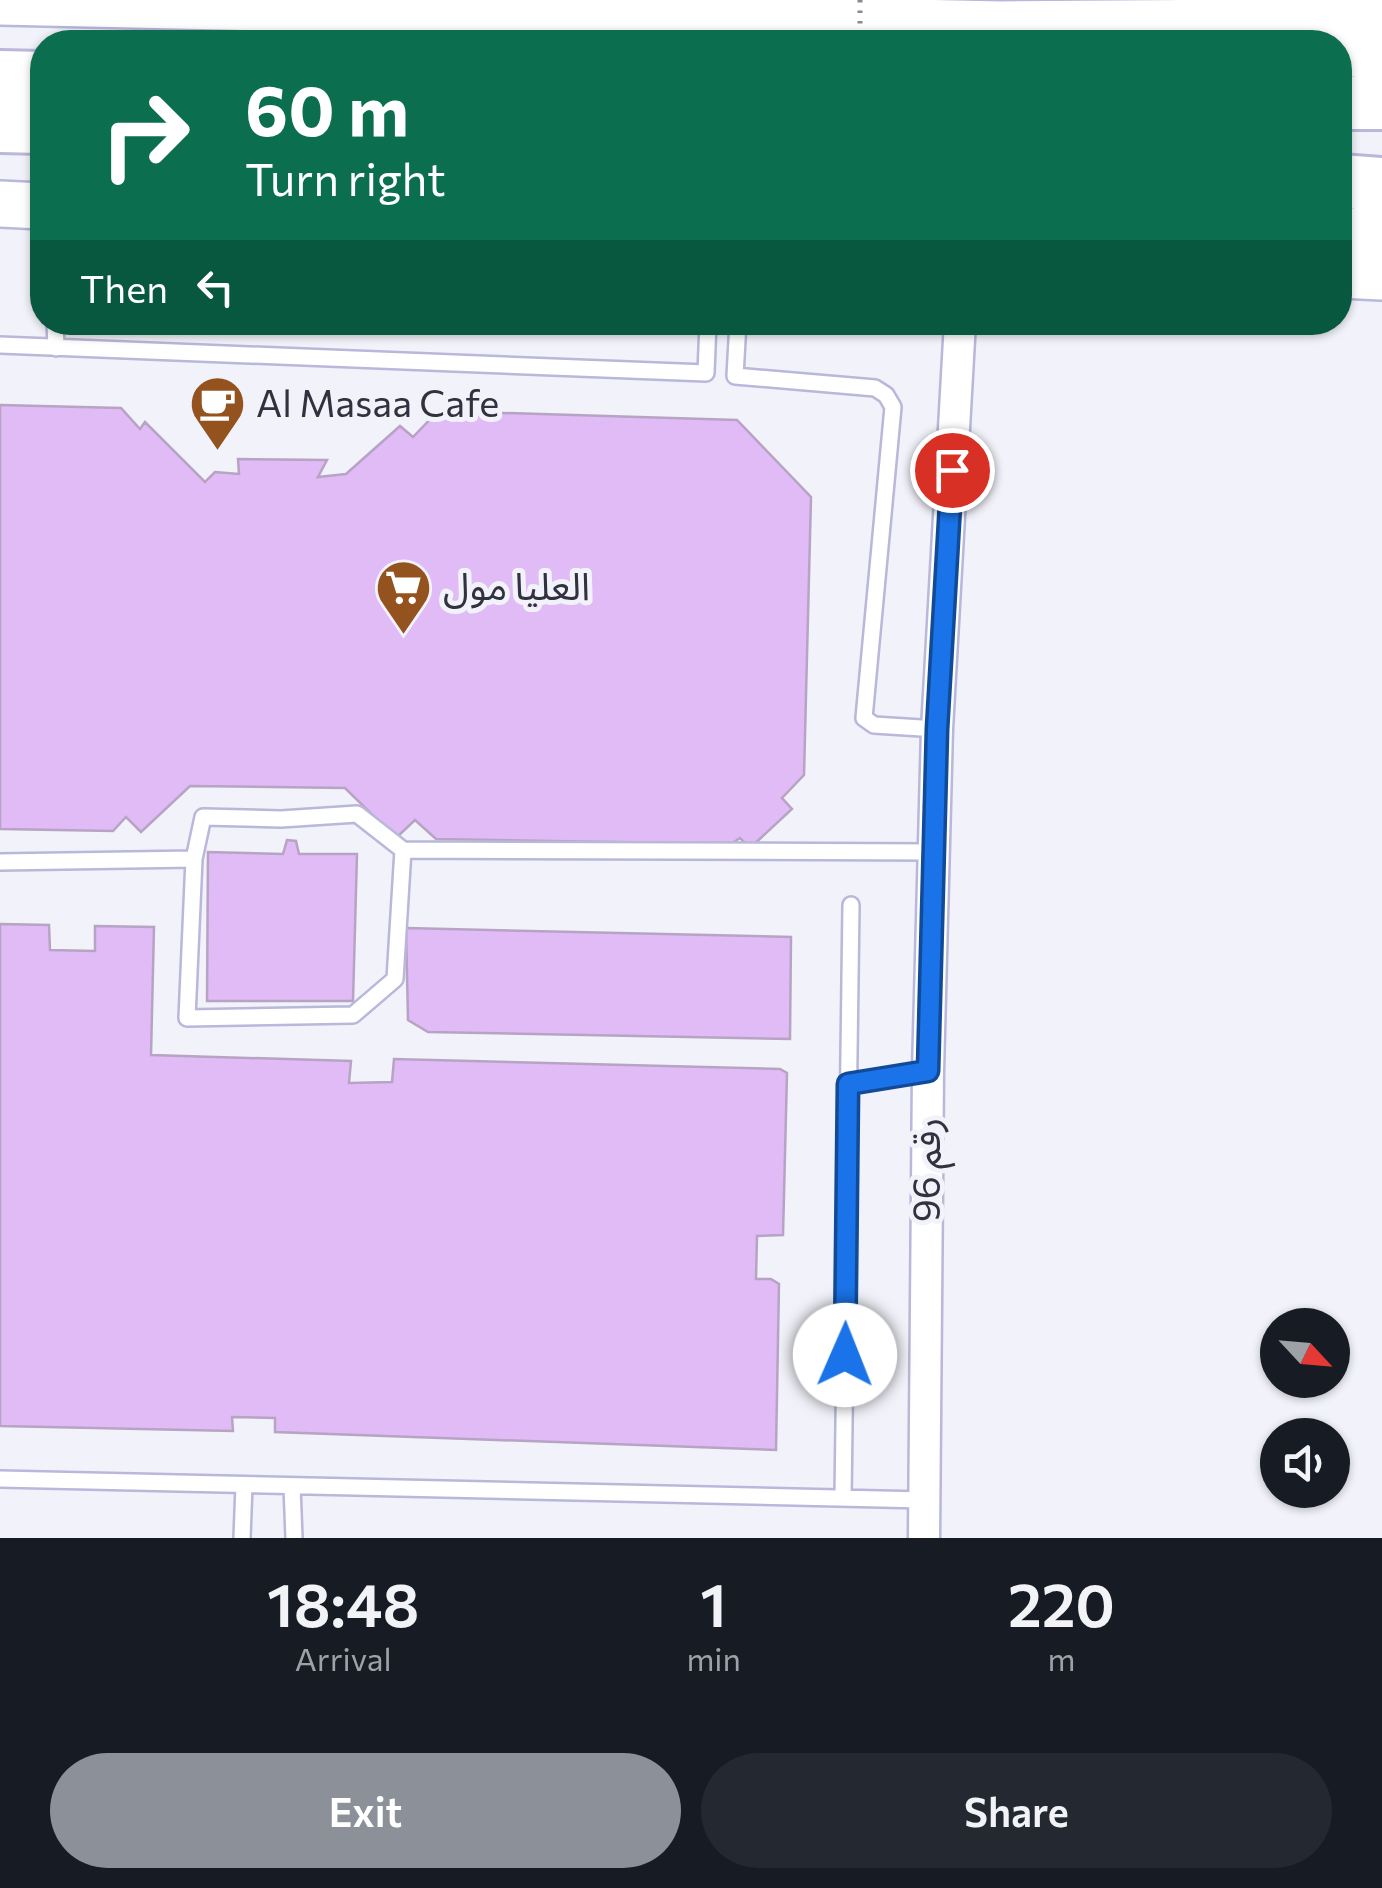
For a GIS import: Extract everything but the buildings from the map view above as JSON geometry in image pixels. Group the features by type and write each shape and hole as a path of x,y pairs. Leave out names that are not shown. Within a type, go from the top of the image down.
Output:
{"highway":[{"path":"1189,22 1317,28"},
{"path":"1352,43 1382,56"},
{"path":"0,77 30,78"},
{"path":"1352,103 1382,103"},
{"path":"0,126 30,127"},
{"path":"1352,182 1382,184"},
{"path":"1352,235 1382,231"}],"main road":[{"path":"0,2 226,3"},
{"path":"0,16 19,7 48,2 707,8 1000,24 1189,22"},
{"path":"1317,28 1382,21"},
{"path":"0,204 30,205"},
{"path":"0,226 30,227"},
{"path":"1352,276 1382,278"}],"street":[{"name":"رقم 96","path":"924,1538 928,1071 937,729 959,335"}],"lane":[{"path":"56,335 56,348"},
{"path":"706,373 707,335"},
{"path":"736,376 738,335"},
{"path":"0,344 706,373 875,388 893,407 864,718 874,725 937,729"},
{"path":"403,850 394,979 353,1015 187,1018 194,858 203,818 281,820 358,814 403,850 934,852"},
{"path":"0,862 194,858"},
{"path":"843,1498 851,905"},
{"path":"848,1084 928,1071"},
{"path":"0,1479 924,1500"},
{"path":"242,1538 244,1484"},
{"path":"292,1486 294,1538"}],"path":[{"path":"860,0 860,30"}],"place":[{"name":"Al Masaa Cafe","path":"217,453"},
{"name":"العليا مول","path":"404,636"}],"route":[{"path":"845,1355 848,1084 928,1071 937,729 952,470"}]}
